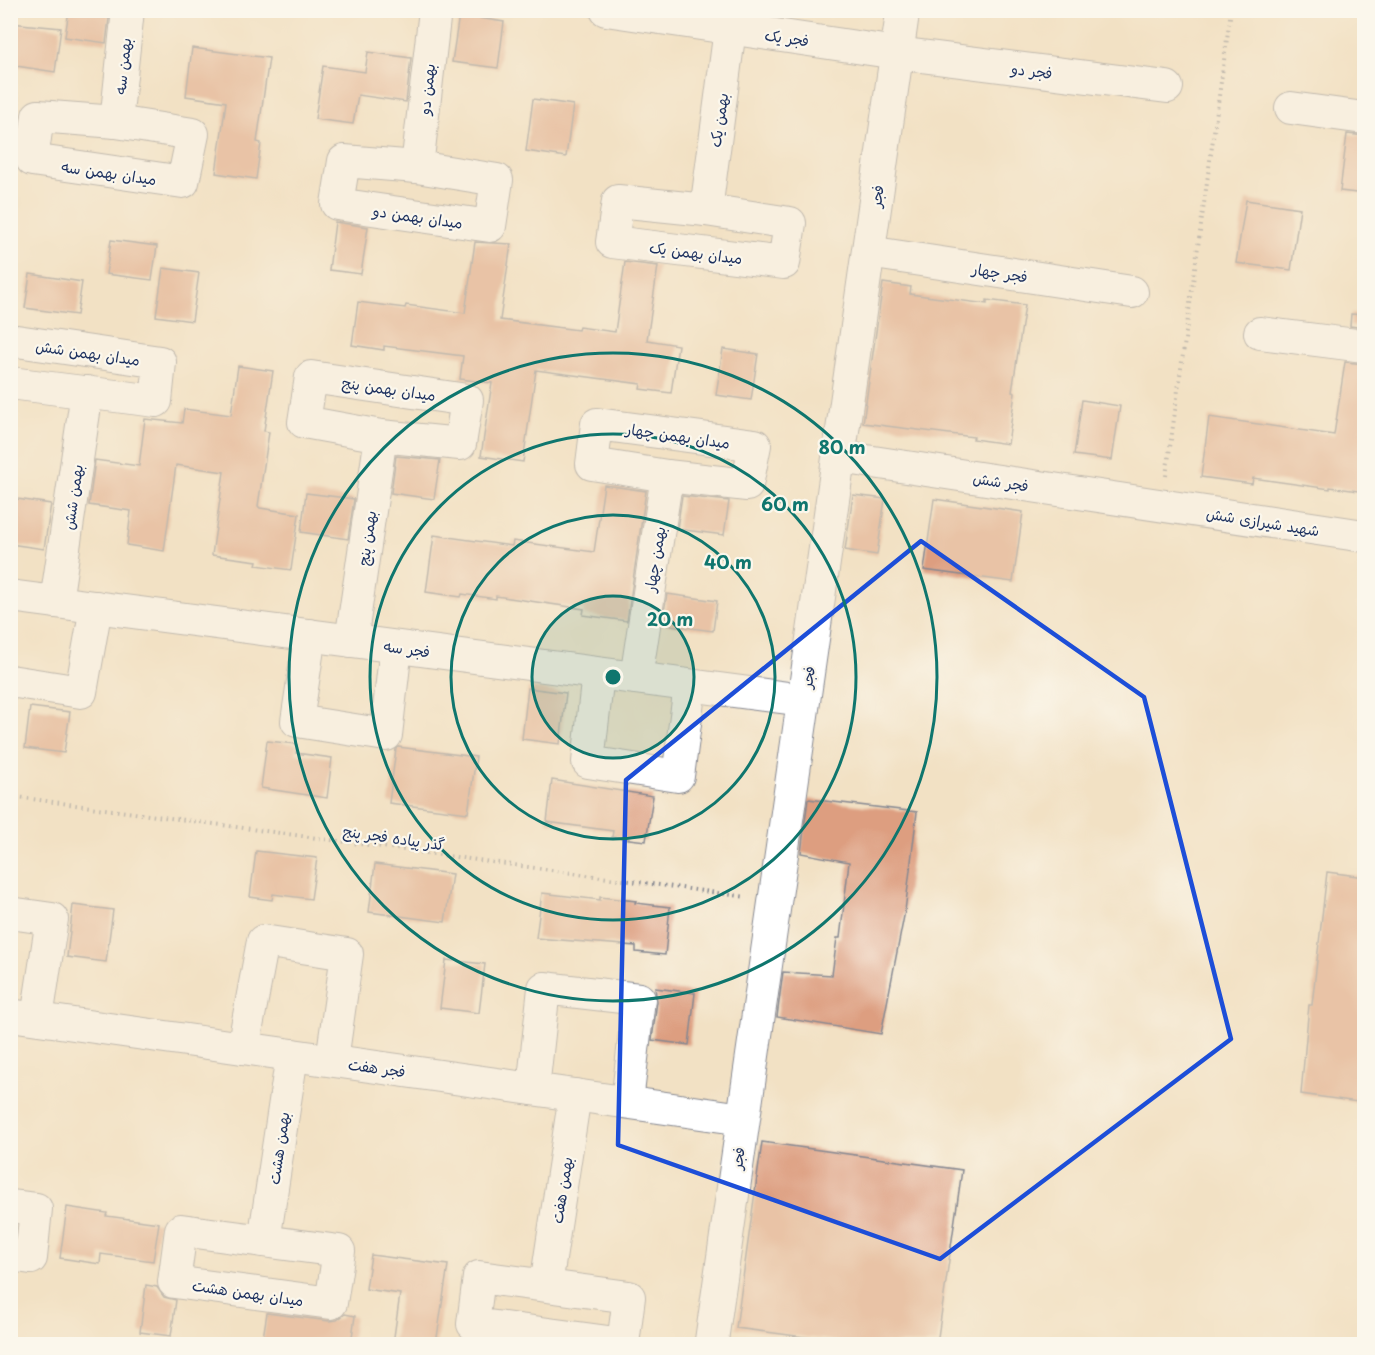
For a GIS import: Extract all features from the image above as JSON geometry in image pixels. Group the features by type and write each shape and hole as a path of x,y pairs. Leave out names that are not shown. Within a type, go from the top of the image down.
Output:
{"street":[{"name":"بهمن سه","path":"116,122 128,10"},
{"name":"بهمن دو","path":"417,167 435,10"},
{"name":"فجر یک","path":"606,10 691,17 730,29 780,23 897,53"},
{"name":"فجر","path":"711,1344 903,10"},
{"name":"بهمن یک","path":"706,210 730,29"},
{"name":"فجر دو","path":"897,53 1167,87"},
{"path":"1291,108 1365,118"},
{"name":"میدان بهمن سه","path":"38,116 116,122 193,134 183,182 32,160 38,116"},
{"name":"میدان بهمن دو","path":"344,161 417,167 497,180 490,226 338,204 344,161"},
{"name":"میدان بهمن یک","path":"618,201 706,210 790,223 784,263 612,242 618,201"},
{"name":"فجر چهار","path":"868,252 1132,292"},
{"path":"1260,333 1365,346"},
{"name":"میدان بهمن شش","path":"10,340 160,362 156,401 10,383"},
{"name":"میدان بهمن پنج","path":"311,377 467,400 460,444 381,436 304,422 311,377"},
{"name":"بهمن شش","path":"56,602 87,392"},
{"name":"میدان بهمن چهار","path":"597,423 755,445 747,485 667,476 592,464 597,423"},
{"name":"بهمن پنج","path":"351,641 381,436"},
{"name":"فجر شش","path":"840,457 1162,505"},
{"name":"بهمن چهار","path":"636,678 667,476"},
{"name":"شهید شیرازی شش","path":"1162,505 1365,536"},
{"name":"فجر سه","path":"10,596 803,700"},
{"path":"10,681 81,692 96,607"},
{"path":"310,635 297,721 386,735 396,647"},
{"path":"598,674 588,762 678,776 690,686"},
{"path":"10,913 52,919 24,1016"},
{"path":"243,1047 263,941 347,954 332,1060"},
{"path":"533,1089 544,988 639,999 627,1102"},
{"name":"فجر هفت","path":"24,1016 743,1119"},
{"name":"بهمن هشت","path":"264,1241 292,1055"},
{"name":"بهمن هفت","path":"546,1286 575,1095"},
{"path":"10,1206 36,1209 31,1258 10,1255"},
{"name":"میدان بهمن هشت","path":"182,1230 264,1241 339,1251 331,1303 174,1282 182,1230"},
{"path":"479,1277 546,1286 629,1297 623,1344 473,1324 479,1277"}],"path":[{"path":"1162,505 1231,10"},
{"name":"گذر پیاده فجر پنج","path":"10,796 774,901"}],"highlighted area":[{"path":"921,541 1144,697 1231,1039 940,1259 618,1145 626,780"}],"building":[{"path":"69,10 110,10 106,43 65,37"},
{"path":"459,15 504,22 498,68 452,62"},
{"path":"10,23 61,28 55,72 10,65"},
{"path":"192,48 269,58 257,142 261,143 256,179 216,173 226,102 186,96"},
{"path":"368,52 411,58 406,102 358,95 353,124 315,119 323,66 365,72"},
{"path":"533,99 573,105 566,157 526,151"},
{"path":"1347,134 1365,136 1365,194 1340,191"},
{"path":"1246,200 1300,208 1291,270 1236,263"},
{"path":"335,222 368,227 361,274 329,270"},
{"path":"111,240 157,246 152,280 106,274"},
{"path":"475,242 511,244 500,320 578,330 579,327 615,332 625,262 658,266 647,340 678,345 671,393 640,389 641,384 536,370 523,462 481,456 492,383 460,379 463,356 384,346 384,350 352,345 358,302 405,308 406,305 465,313"},
{"path":"163,268 199,273 192,321 156,316"},
{"path":"30,274 82,282 77,315 25,308"},
{"path":"883,283 911,287 910,294 987,304 987,300 1025,305 1012,392 1015,393 1008,444 973,439 974,437 863,423"},
{"path":"1351,314 1365,315 1365,328 1350,326"},
{"path":"723,349 758,354 751,400 716,395"},
{"path":"1345,362 1365,364 1365,492 1253,478 1252,484 1201,477 1209,417 1334,435"},
{"path":"238,366 273,371 264,431 269,432 258,506 299,514 291,570 256,565 257,561 212,555 224,472 176,465 164,551 127,545 131,511 89,505 95,460 139,466 145,419 182,423 184,409 231,415"},
{"path":"1082,400 1120,406 1112,460 1074,455"},
{"path":"396,456 440,460 434,499 391,493"},
{"path":"604,485 646,491 627,621 583,615 584,609 496,596 496,599 426,592 434,535 512,546 513,541 594,552"},
{"path":"306,493 354,499 348,539 301,532"},
{"path":"853,495 885,499 877,555 845,550"},
{"path":"682,496 729,501 724,535 677,529"},
{"path":"10,498 51,504 44,549 10,544"},
{"path":"934,499 1023,512 1013,582 924,570"},
{"path":"667,594 717,601 713,631 662,624"},
{"path":"528,688 566,693 560,744 522,739"},
{"path":"30,707 70,712 64,753 25,748"},
{"path":"267,741 297,744 296,753 332,758 327,798 261,788"},
{"path":"398,747 476,757 468,813 389,803"},
{"path":"552,780 653,796 646,841 612,837 613,831 547,822"},
{"path":"808,799 917,812 905,911 881,1034 777,1017 783,972 832,975 837,938 840,938 849,862 801,853"},
{"path":"256,851 317,858 311,899 273,894 272,900 250,897"},
{"path":"375,864 452,874 445,922 369,912"},
{"path":"1327,872 1365,877 1365,1103 1301,1094 1309,1005 1312,1005"},
{"path":"542,893 600,900 600,897 670,907 665,955 636,952 636,946 536,938"},
{"path":"73,905 113,910 106,962 67,957"},
{"path":"446,960 485,964 479,1013 440,1008"},
{"path":"655,988 695,993 689,1045 652,1040 657,1001"},
{"path":"762,1142 962,1170 937,1344 857,1344 736,1328"},
{"path":"67,1207 107,1213 106,1216 159,1223 153,1261 101,1254 100,1264 60,1258"},
{"path":"371,1255 448,1265 436,1344 393,1344 400,1294 366,1289"},
{"path":"146,1285 157,1287 164,1297 176,1300 171,1336 140,1332"},
{"path":"267,1313 329,1321 337,1320 345,1314 355,1316 351,1344 262,1344"}]}
